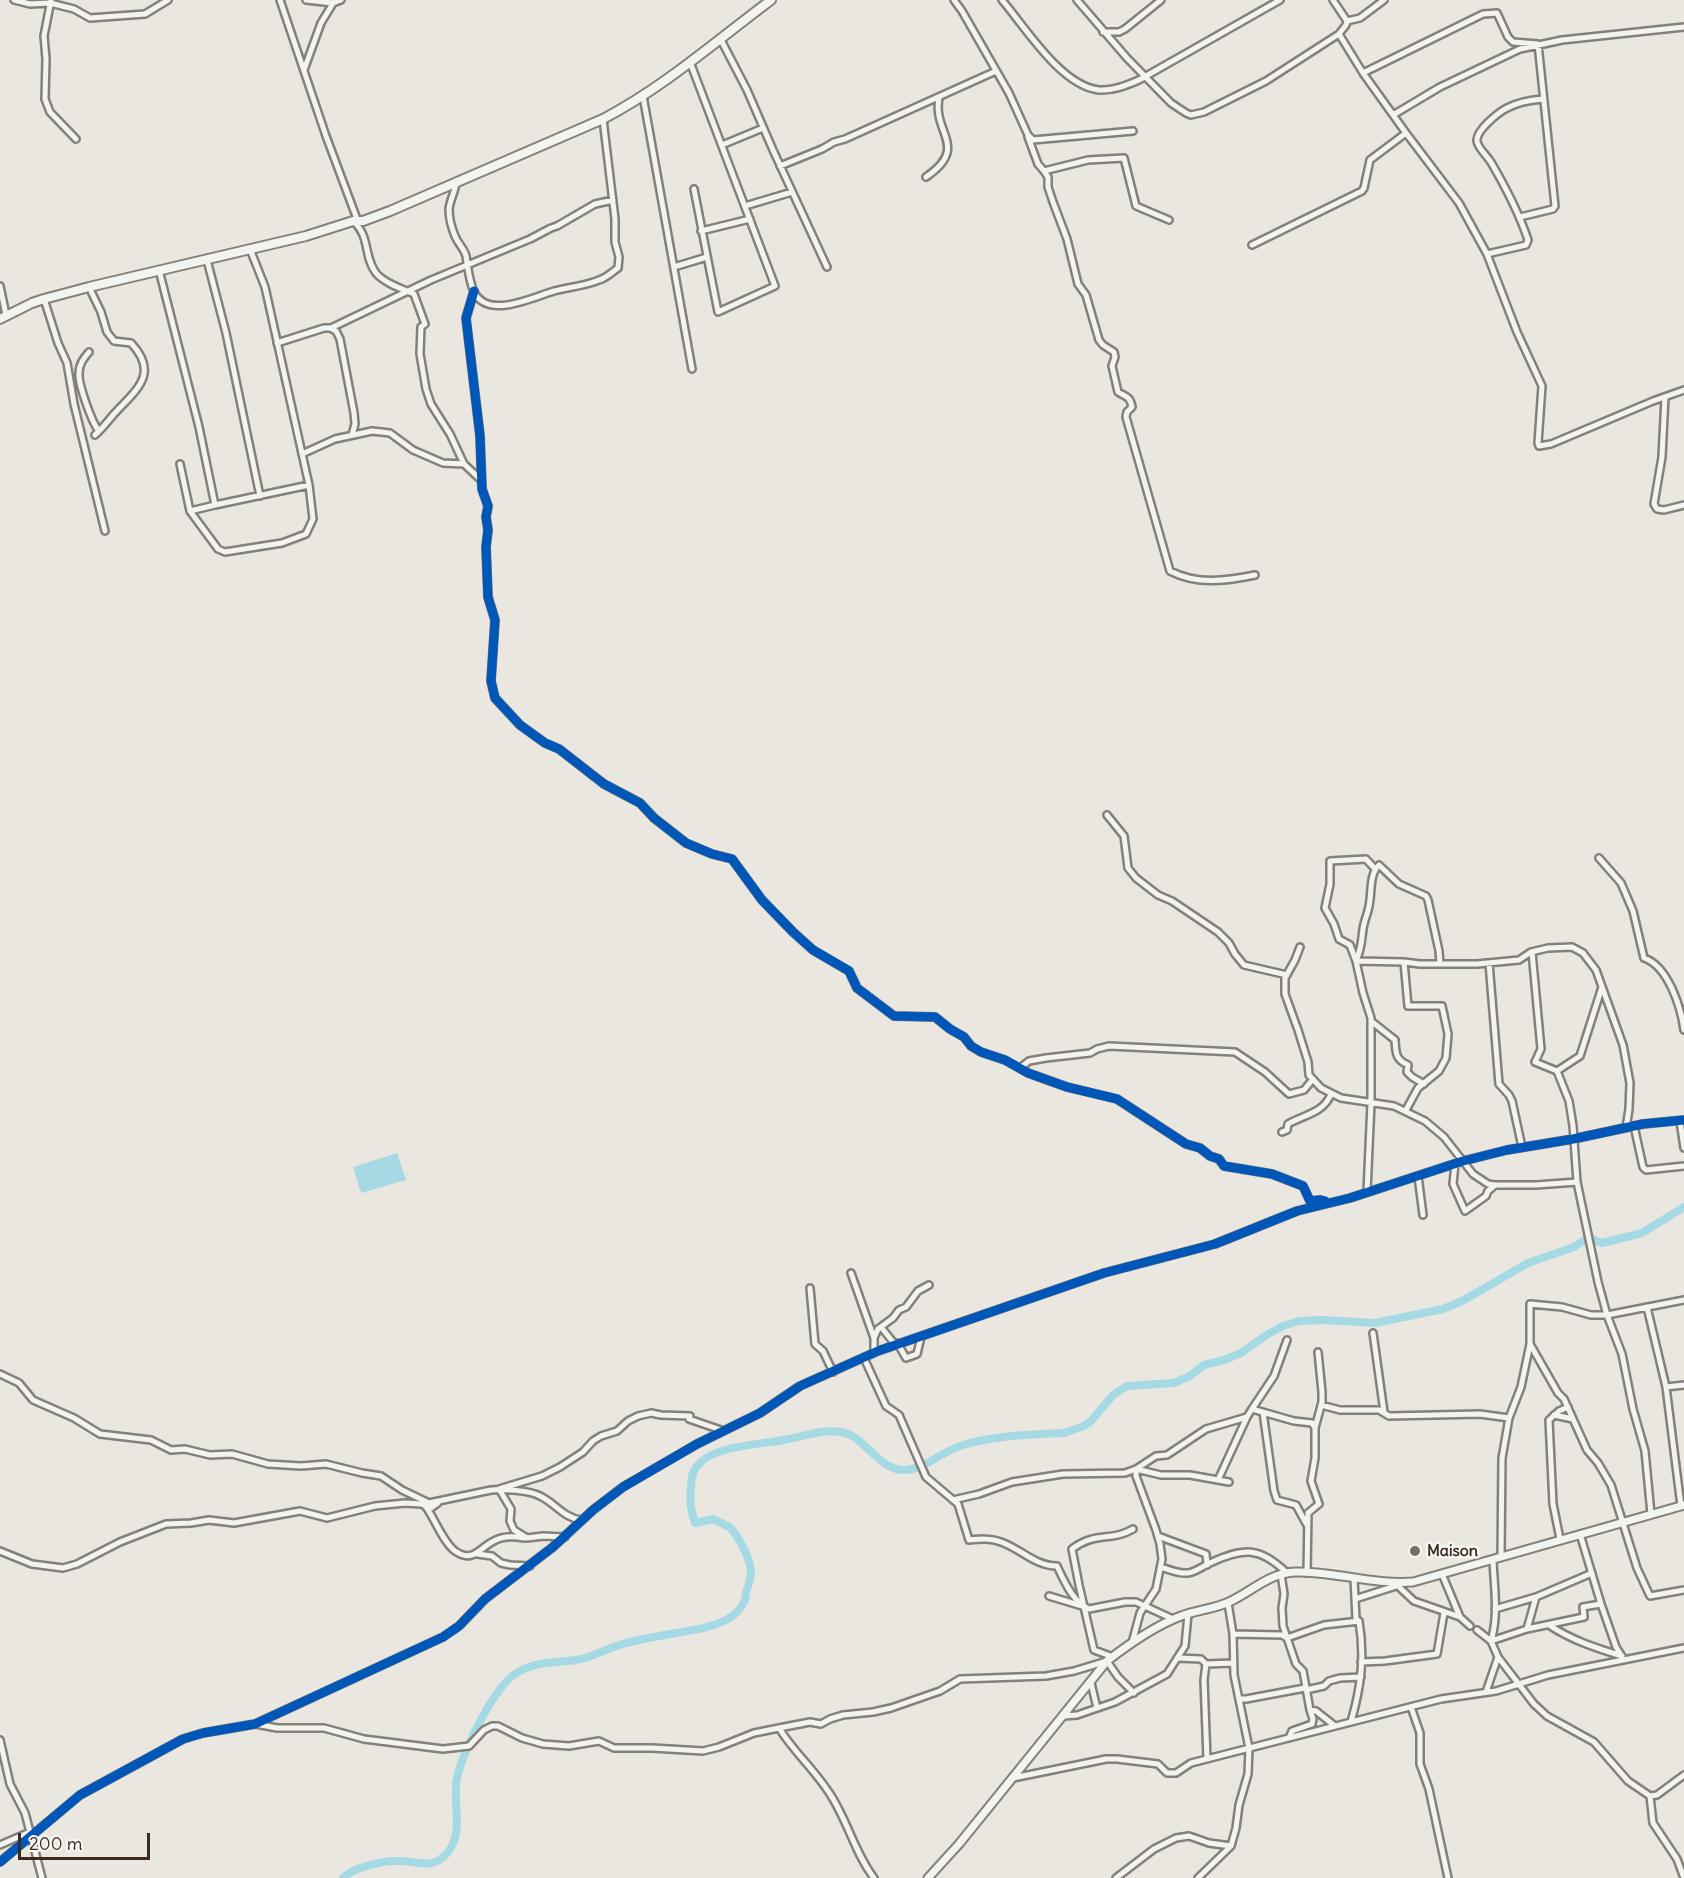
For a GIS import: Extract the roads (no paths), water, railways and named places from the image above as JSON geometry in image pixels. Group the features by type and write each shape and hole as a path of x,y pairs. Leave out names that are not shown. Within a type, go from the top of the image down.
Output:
{"main road":[{"path":"3,317 44,299 306,236 353,221 363,221 390,211 603,119 643,96 771,0"}],"street":[{"path":"14,0 30,4 51,1 74,9 90,18 145,14 168,0"},
{"path":"280,0 357,219 353,221 362,229 370,262 376,273 414,294 425,324 421,327 420,345 426,389 431,404 450,434 464,464 481,480"},
{"path":"306,0 334,2 341,0"},
{"path":"954,0 1009,93 1038,164 1048,177 1048,187 1066,239 1078,284 1088,302 1099,340 1114,352 1112,366 1118,392 1131,399 1132,407 1126,417 1170,571 1182,577 1214,581 1255,575"},
{"path":"1002,0 1040,48 1071,79 1099,90 1121,88 1280,0"},
{"path":"1077,0 1119,49 1171,103 1186,113 1197,114 1266,81 1339,34 1347,21"},
{"path":"1104,32 1119,32 1125,29 1161,0"},
{"path":"1333,0 1347,21"},
{"path":"1347,21 1360,18 1384,0"},
{"path":"51,1 44,36 45,99 50,112 76,139"},
{"path":"304,71 321,23 334,2"},
{"path":"1363,74 1483,14 1497,13 1508,37 1513,42 1538,44"},
{"path":"1393,115 1440,87 1520,49 1538,44 1684,27"},
{"path":"1119,32 1117,43 1119,49"},
{"path":"1339,34 1363,74 1459,203 1486,254 1517,332 1542,386 1539,446 1551,444 1684,390"},
{"path":"720,38 747,90 827,267"},
{"path":"1520,217 1553,209 1555,206 1538,44"},
{"path":"690,62 775,286 718,312 694,189"},
{"path":"780,166 996,71"},
{"path":"643,96 692,369"},
{"path":"926,177 944,162 948,153 948,141 937,107 939,98"},
{"path":"1486,254 1526,245 1528,240 1520,217 1490,161 1479,147 1477,134 1507,108 1527,100 1543,99"},
{"path":"456,183 449,210 455,238 463,247 474,291 486,303 500,306 518,303 569,286 599,280 618,268 619,262 615,242 614,200 603,119"},
{"path":"722,146 763,128"},
{"path":"1028,135 1033,140 1133,131"},
{"path":"1252,245 1362,191 1370,160 1406,133"},
{"path":"1044,171 1088,160 1124,158 1136,206 1169,220"},
{"path":"745,206 792,192"},
{"path":"277,343 324,328 331,328 407,291 557,226 595,204 614,200"},
{"path":"701,231 750,219"},
{"path":"180,464 190,511 218,549 225,552 272,546 306,534 313,519 309,485 265,287 250,249"},
{"path":"674,267 706,257"},
{"path":"207,260 226,333 260,496"},
{"path":"159,270 199,427 215,505"},
{"path":"0,285 3,317"},
{"path":"89,287 101,312 107,332 114,341 131,343 140,353 146,368 144,378 136,392 97,433 79,373 81,361 89,352"},
{"path":"474,291 466,318 480,436 482,489 488,506 486,518 488,597 495,620 491,681 495,698 500,705 520,725 545,743 559,749 604,784 640,803 654,818 686,843 734,861 762,900 793,932 813,950 849,971 857,988 894,1016 936,1017 981,1052 1067,1087 1117,1099 1186,1144 1200,1148 1224,1166 1272,1174 1303,1186 1310,1201 1320,1200 1330,1203"},
{"path":"44,299 67,363 74,404 105,531"},
{"path":"331,328 336,331 340,339 348,379 355,424 352,435"},
{"path":"1665,397 1662,457 1654,504 1657,509 1664,510 1684,505"},
{"path":"302,454 335,439 372,431 390,433 413,450 443,463 464,464"},
{"path":"190,511 309,485"},
{"path":"1107,815 1124,836 1128,868 1137,878 1158,895 1172,901 1218,932 1229,943 1244,965 1287,975"},
{"path":"1599,858 1621,883 1633,911 1644,958 1659,969 1674,992 1684,1030"},
{"path":"1367,1192 1371,1103 1371,1021 1350,945 1339,939 1325,908 1330,884 1330,861 1366,859 1375,869"},
{"path":"1356,961 1362,946 1363,927 1370,903 1375,869 1379,865 1399,884 1426,896 1440,964"},
{"path":"1300,947 1296,960 1285,978 1285,994 1308,1062 1309,1075 1321,1088 1341,1098 1406,1110 1434,1127 1473,1174 1482,1181 1495,1185 1577,1182"},
{"path":"1356,961 1489,963 1519,960 1532,952 1548,948 1572,947 1582,953 1596,970 1623,1045 1628,1070 1629,1103 1626,1128"},
{"path":"1532,952 1541,1049 1535,1062 1557,1071 1569,1101 1577,1182 1607,1315 1622,1354 1633,1409 1645,1450 1651,1514"},
{"path":"1404,962 1408,1006 1442,1006 1448,1034 1446,1058 1439,1071 1418,1088 1406,1110"},
{"path":"1489,963 1499,1084 1512,1101 1522,1148"},
{"path":"1557,1071 1580,1056 1602,987"},
{"path":"1371,1021 1395,1040 1397,1056 1400,1061 1408,1065 1407,1072 1424,1084"},
{"path":"1020,1068 1029,1061 1090,1053 1109,1046 1235,1052 1265,1072 1289,1094 1304,1090 1313,1079"},
{"path":"1282,1132 1287,1130 1288,1124 1309,1116 1323,1106 1328,1102 1331,1094"},
{"path":"0,1862 30,1834 80,1795 183,1739 255,1724 443,1637 459,1626 484,1599 531,1566 623,1487 697,1444 744,1423 800,1386 874,1353 1104,1273 1215,1244 1297,1211 1367,1192 1463,1161 1634,1126 1682,1120 1684,1148"},
{"path":"1634,1126 1643,1167 1646,1170 1684,1166"},
{"path":"1455,1164 1453,1184 1465,1211 1486,1196 1495,1185"},
{"path":"1418,1176 1422,1215"},
{"path":"851,1273 874,1338 874,1353"},
{"path":"874,1338 881,1327 899,1310 906,1307 918,1291 929,1285"},
{"path":"810,1288 815,1344 823,1351 833,1372"},
{"path":"1491,1641 1494,1630 1502,1458 1509,1418 1521,1387 1530,1344 1530,1304 1562,1307 1591,1315 1607,1315 1684,1300"},
{"path":"1355,1599 1683,1505 1666,1387 1647,1307"},
{"path":"881,1327 893,1342 898,1344 906,1358 917,1354 921,1337"},
{"path":"1373,1334 1384,1412"},
{"path":"1218,1480 1247,1417 1274,1376 1287,1340"},
{"path":"1530,1344 1568,1407 1587,1450 1611,1485 1637,1568 1650,1596 1684,1590"},
{"path":"1307,1573 1308,1513 1319,1504 1311,1481 1316,1458 1315,1428 1322,1392 1317,1352"},
{"path":"864,1358 886,1406 899,1415 926,1477 958,1504 969,1540 985,1539 1002,1542 1045,1566 1057,1566 1075,1598 1084,1607"},
{"path":"0,1374 18,1383 33,1400 74,1418 100,1434 151,1440 171,1450 184,1449 210,1455 232,1454 268,1464 301,1466 326,1464 381,1476 431,1508 440,1502"},
{"path":"1666,1387 1684,1385"},
{"path":"1321,1405 1340,1410 1384,1412 1389,1416 1480,1414 1509,1418"},
{"path":"1560,1539 1553,1504 1549,1420 1568,1407"},
{"path":"1252,1409 1294,1421 1312,1423 1315,1428"},
{"path":"1263,1412 1277,1500 1296,1505 1308,1526"},
{"path":"0,1551 32,1564 63,1568 77,1564 120,1542 166,1524 209,1520 234,1523 300,1511 327,1518 375,1506 440,1502 499,1489 542,1476 583,1452 601,1436 616,1431 628,1420 651,1413 690,1416 689,1419 716,1430 724,1430"},
{"path":"1554,1415 1573,1419"},
{"path":"953,1500 979,1494 1012,1482 1063,1474 1125,1473 1156,1456 1167,1455 1206,1429 1247,1417"},
{"path":"1136,1469 1161,1475 1190,1475 1229,1482"},
{"path":"1132,1643 1144,1605 1156,1589 1162,1559 1158,1536 1136,1476 1136,1469"},
{"path":"499,1489 539,1495 573,1519 582,1520"},
{"path":"499,1489 511,1509 510,1521 514,1530 527,1538"},
{"path":"422,1504 455,1551 466,1555 492,1556 501,1563 510,1565 531,1566"},
{"path":"1133,1529 1121,1536 1087,1539 1072,1549 1095,1650 1110,1659 1118,1677 1134,1693"},
{"path":"1580,1534 1601,1604 1621,1655"},
{"path":"477,1554 493,1541 514,1536 565,1537"},
{"path":"1158,1536 1206,1554 1207,1564"},
{"path":"1161,1567 1174,1572 1188,1573 1223,1557 1256,1552 1272,1559 1284,1574 1282,1616 1296,1664 1303,1671 1313,1719 1312,1724 1292,1731 1289,1738"},
{"path":"928,1878 959,1844 1110,1659 1132,1643 1173,1619 1227,1603 1265,1580 1284,1574 1307,1573 1408,1583"},
{"path":"1495,1610 1536,1597 1592,1573"},
{"path":"1442,1574 1460,1617 1470,1626"},
{"path":"1351,1722 1359,1692 1362,1642 1359,1621 1356,1619 1354,1578"},
{"path":"1398,1586 1414,1601 1460,1617"},
{"path":"1049,1596 1089,1609 1136,1602 1173,1619"},
{"path":"1527,1629 1536,1597"},
{"path":"1198,1878 1231,1846 1239,1805 1247,1781 1249,1748 1233,1664 1233,1634 1227,1603"},
{"path":"1491,1641 1527,1629 1584,1617 1582,1607 1601,1604"},
{"path":"1361,1662 1436,1654 1444,1613"},
{"path":"1064,1716 1077,1715 1134,1693 1167,1674 1185,1646 1188,1614"},
{"path":"1233,1634 1282,1635 1287,1638 1324,1625 1359,1621"},
{"path":"1549,1624 1563,1634 1597,1649 1632,1660"},
{"path":"1477,1630 1491,1641 1498,1657 1534,1704 1547,1716 1594,1742 1628,1781 1650,1796 1653,1823 1682,1867 1684,1878"},
{"path":"1013,1778 1117,1759 1158,1764 1167,1773 1176,1773 1191,1763 1441,1699 1486,1692 1548,1675 1684,1648"},
{"path":"1486,1692 1498,1657"},
{"path":"1179,1658 1201,1659 1206,1664 1233,1664"},
{"path":"255,1724 277,1728 324,1728 364,1739 443,1749 469,1746 484,1730 498,1726 522,1738 543,1744 569,1746 599,1741 614,1748 698,1751 719,1748 754,1733 810,1722 821,1724 843,1715 891,1708 940,1691 960,1679 1046,1676 1074,1671 1110,1659"},
{"path":"1206,1664 1204,1680 1207,1759"},
{"path":"1239,1699 1324,1686 1329,1681 1340,1678 1361,1677"},
{"path":"1090,1683 1097,1708"},
{"path":"1411,1707 1420,1733 1420,1764 1429,1789 1448,1878"},
{"path":"1310,1710 1335,1726"},
{"path":"779,1728 788,1743 828,1790 865,1866 874,1878"},
{"path":"0,1740 10,1784 25,1813 42,1878"},
{"path":"1650,1796 1661,1793 1684,1775"},
{"path":"0,1845 30,1834"},
{"path":"1116,1878 1154,1849 1176,1838 1189,1836 1209,1843 1231,1846"}],"water":[{"path":"397,1153 406,1180 361,1193 353,1167"}],"waterway":[{"path":"343,1878 361,1868 385,1862 431,1863 448,1852 453,1845 457,1828 456,1785 463,1759 487,1709 506,1682 515,1674 537,1665 582,1659 629,1642 704,1628 724,1621 739,1610 745,1600 751,1574 743,1547 729,1527 713,1519 695,1523 691,1510 693,1473 704,1459 737,1447 834,1431 850,1435 858,1440 888,1465 907,1470 914,1469 953,1449 973,1442 1012,1436 1064,1433 1091,1421 1113,1395 1127,1386 1174,1383 1190,1376 1204,1365 1241,1353 1283,1326 1299,1321 1322,1320 1375,1323 1443,1309 1462,1301 1528,1263 1574,1247 1583,1241 1592,1239 1602,1243 1642,1233 1684,1207"}],"place":[{"name":"Maison","path":"1415,1551"}]}
